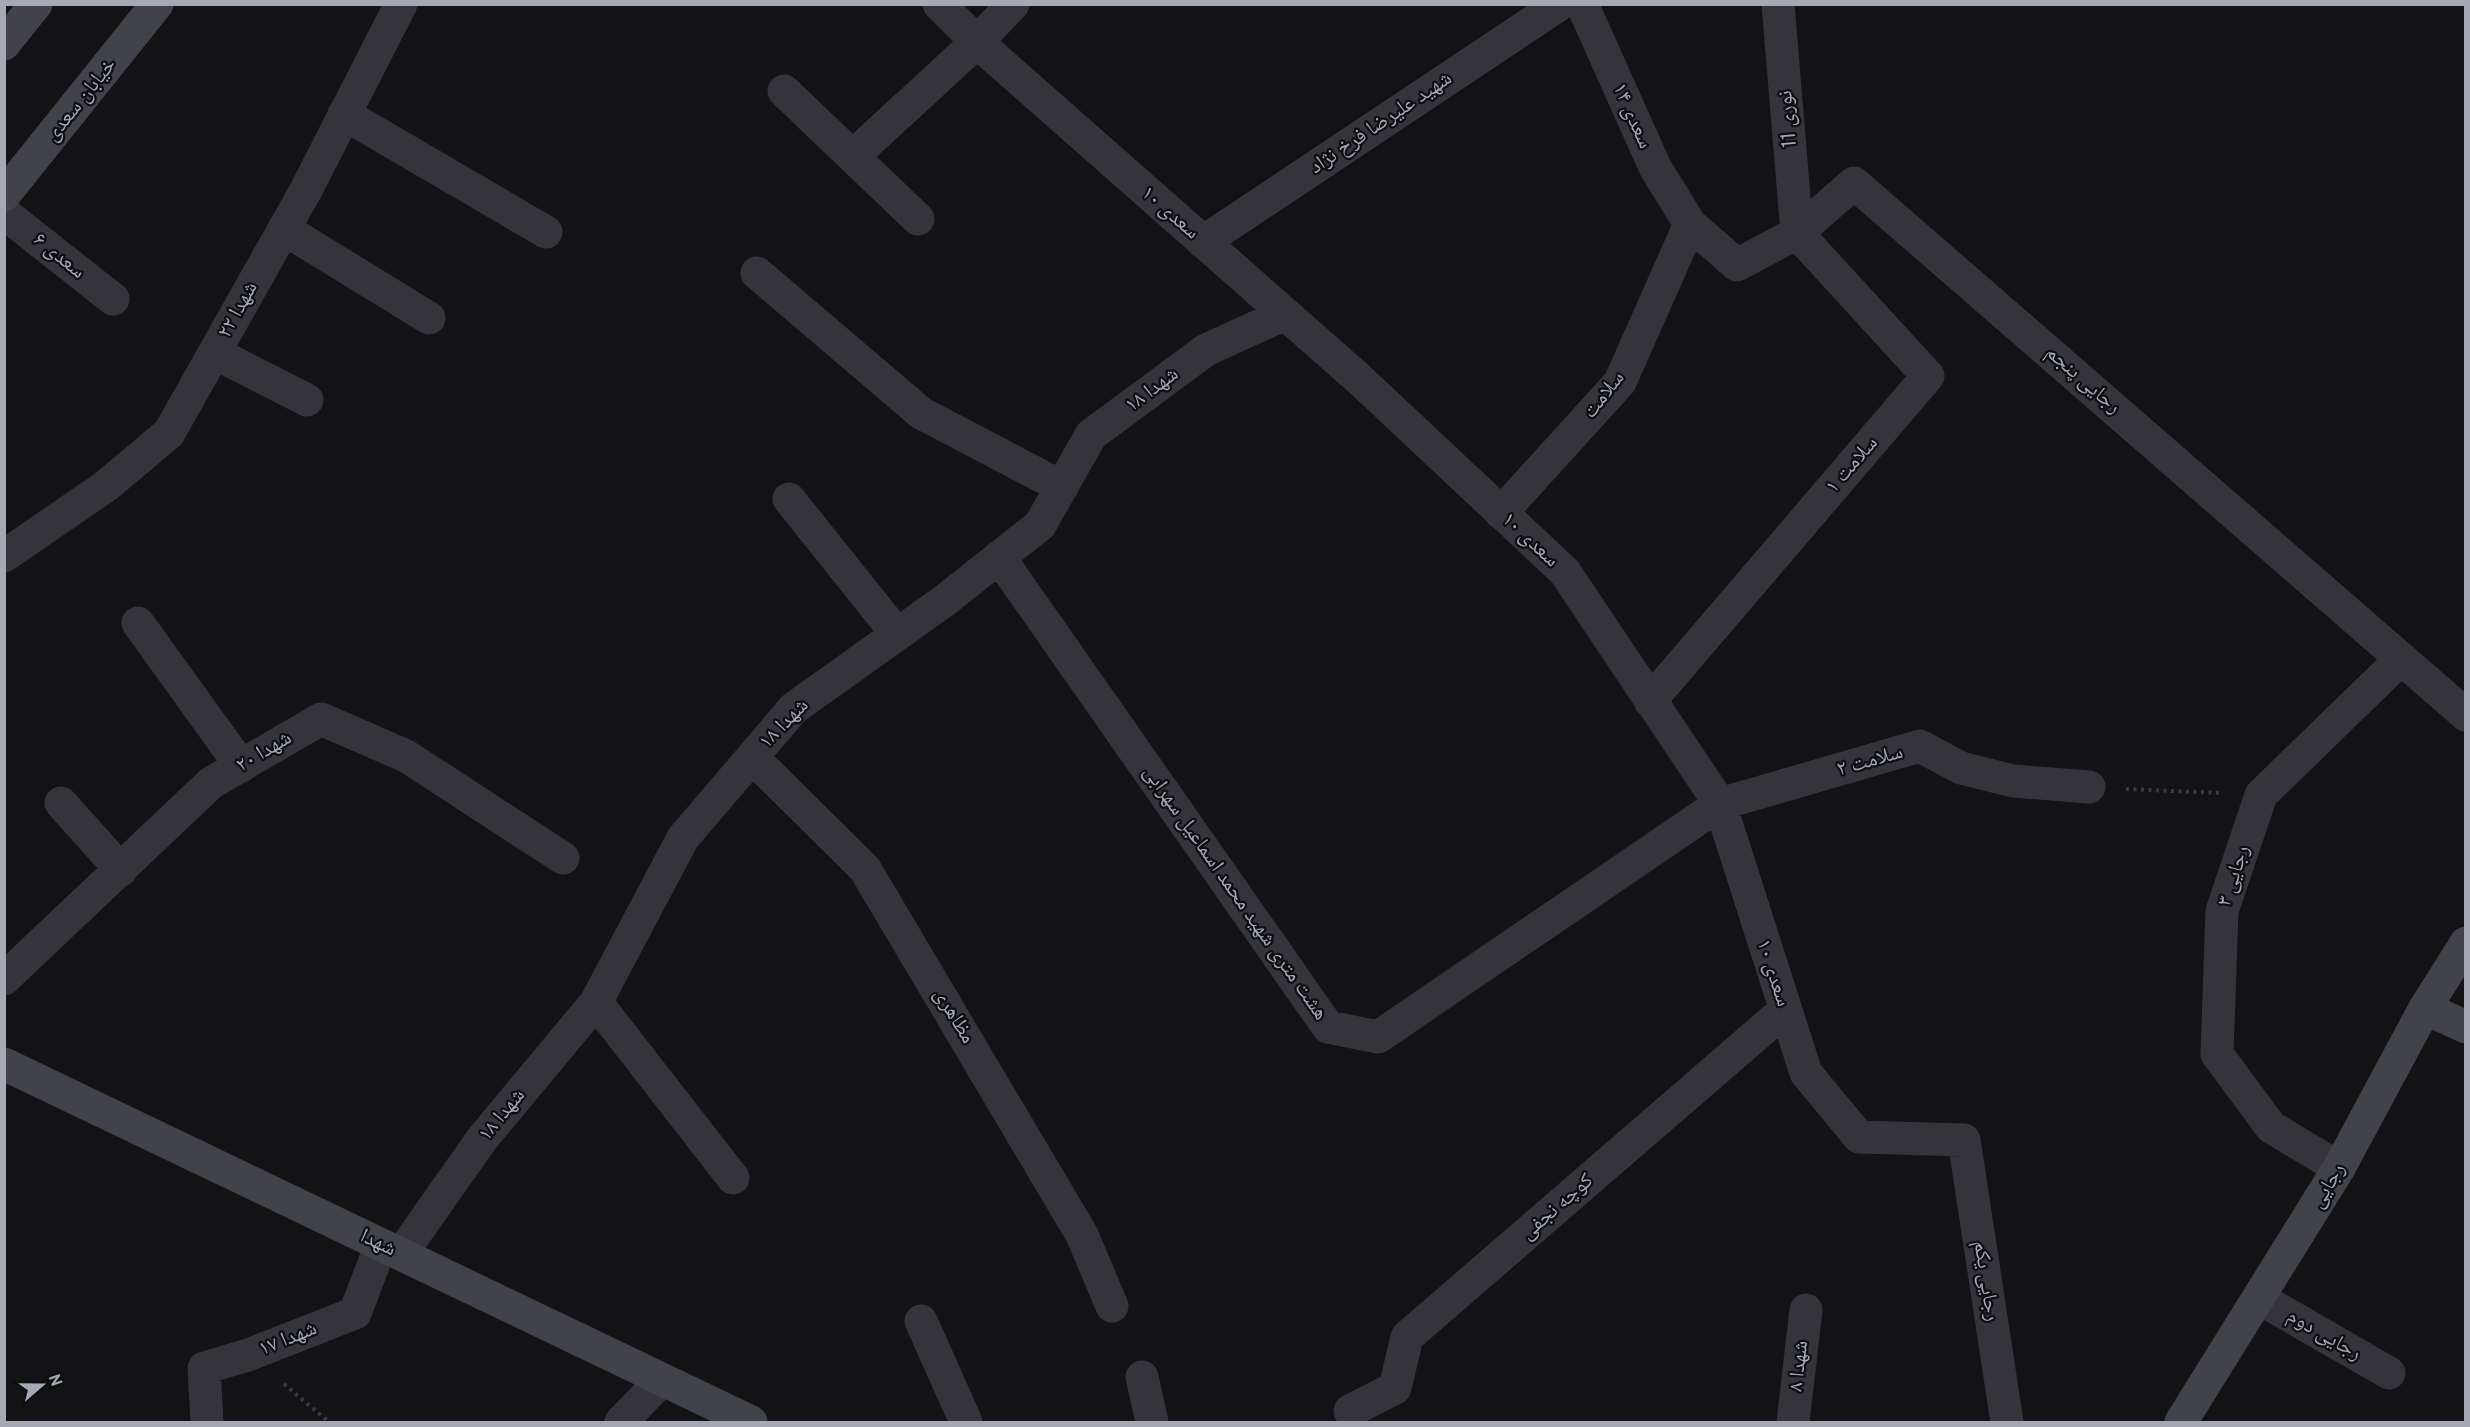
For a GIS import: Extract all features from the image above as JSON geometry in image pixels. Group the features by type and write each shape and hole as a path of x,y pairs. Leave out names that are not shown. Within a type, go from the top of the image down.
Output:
{"street":[{"path":"4,44 36,4"},
{"name":"خیابان سعدی","path":"4,195 158,4"},
{"name":"شهدا ۲۲","path":"4,556 106,486 169,433 284,229 401,4"},
{"name":"سعدی ۱۰","path":"939,4 977,42 1358,378 1565,572 1720,804 1806,1073 1859,1137 1964,1140"},
{"path":"854,156 977,42 1013,4"},
{"name":"شهید علیرضا فرخ نژاد","path":"1203,242 1560,4"},
{"name":"سعدی ۱۴","path":"1582,4 1655,167 1690,224"},
{"name":"نوری 11","path":"1778,4 1797,233"},
{"path":"784,91 918,219"},
{"path":"344,114 546,232"},
{"name":"رجایی پنجم","path":"1690,224 1737,265 1797,233 1854,183 2466,715"},
{"name":"سعدی ۶","path":"4,213 113,299"},
{"name":"سلامت","path":"1501,513 1620,382 1690,224"},
{"path":"284,229 429,318"},
{"name":"سلامت ۱","path":"1650,701 1928,376 1797,233"},
{"path":"757,273 921,413 1062,487"},
{"name":"شهدا ۱۸","path":"391,1249 596,1002 683,838 794,708 897,634 1040,525 1091,435 1206,350 1285,315"},
{"path":"214,353 307,400"},
{"path":"789,499 897,634"},
{"name":"هشت متری شهید محمد اسماعیل سهرابی","path":"999,557 1328,1027 1378,1037 1720,804"},
{"path":"138,623 241,766"},
{"name":"رجایی ۳","path":"2339,1168 2271,1127 2217,1054 2222,911 2261,795 2400,659"},
{"name":"شهدا ۲۰","path":"4,979 211,783 321,719 406,756 563,858"},
{"name":"سلامت ۲","path":"1720,804 1920,746 1961,768 2013,781 2090,787"},
{"name":"مظاهری","path":"752,758 865,869 1082,1235 1112,1306"},
{"path":"61,803 121,870"},
{"name":"رجایی","path":"2181,1422 2339,1168 2425,1008 2466,943"},
{"path":"596,1002 733,1178"},
{"path":"2425,1008 2466,1027"},
{"name":"کوچه نجفی","path":"1350,1411 1395,1389 1407,1337 1785,1010"},
{"name":"شهدا","path":"4,1064 751,1422"},
{"name":"رجایی یکم","path":"1964,1140 2007,1422"},
{"name":"شهدا ۱۷","path":"207,1422 204,1368 248,1355 355,1313 391,1249"},
{"name":"رجایی دوم","path":"2259,1298 2389,1373"},
{"name":"شهدا ۸","path":"1793,1422 1806,1310"},
{"path":"921,1321 966,1422"},
{"path":"1143,1377 1152,1422"},
{"path":"621,1422 662,1380"}],"path":[{"path":"2090,787 2261,795"},
{"path":"248,1355 329,1422"}]}
